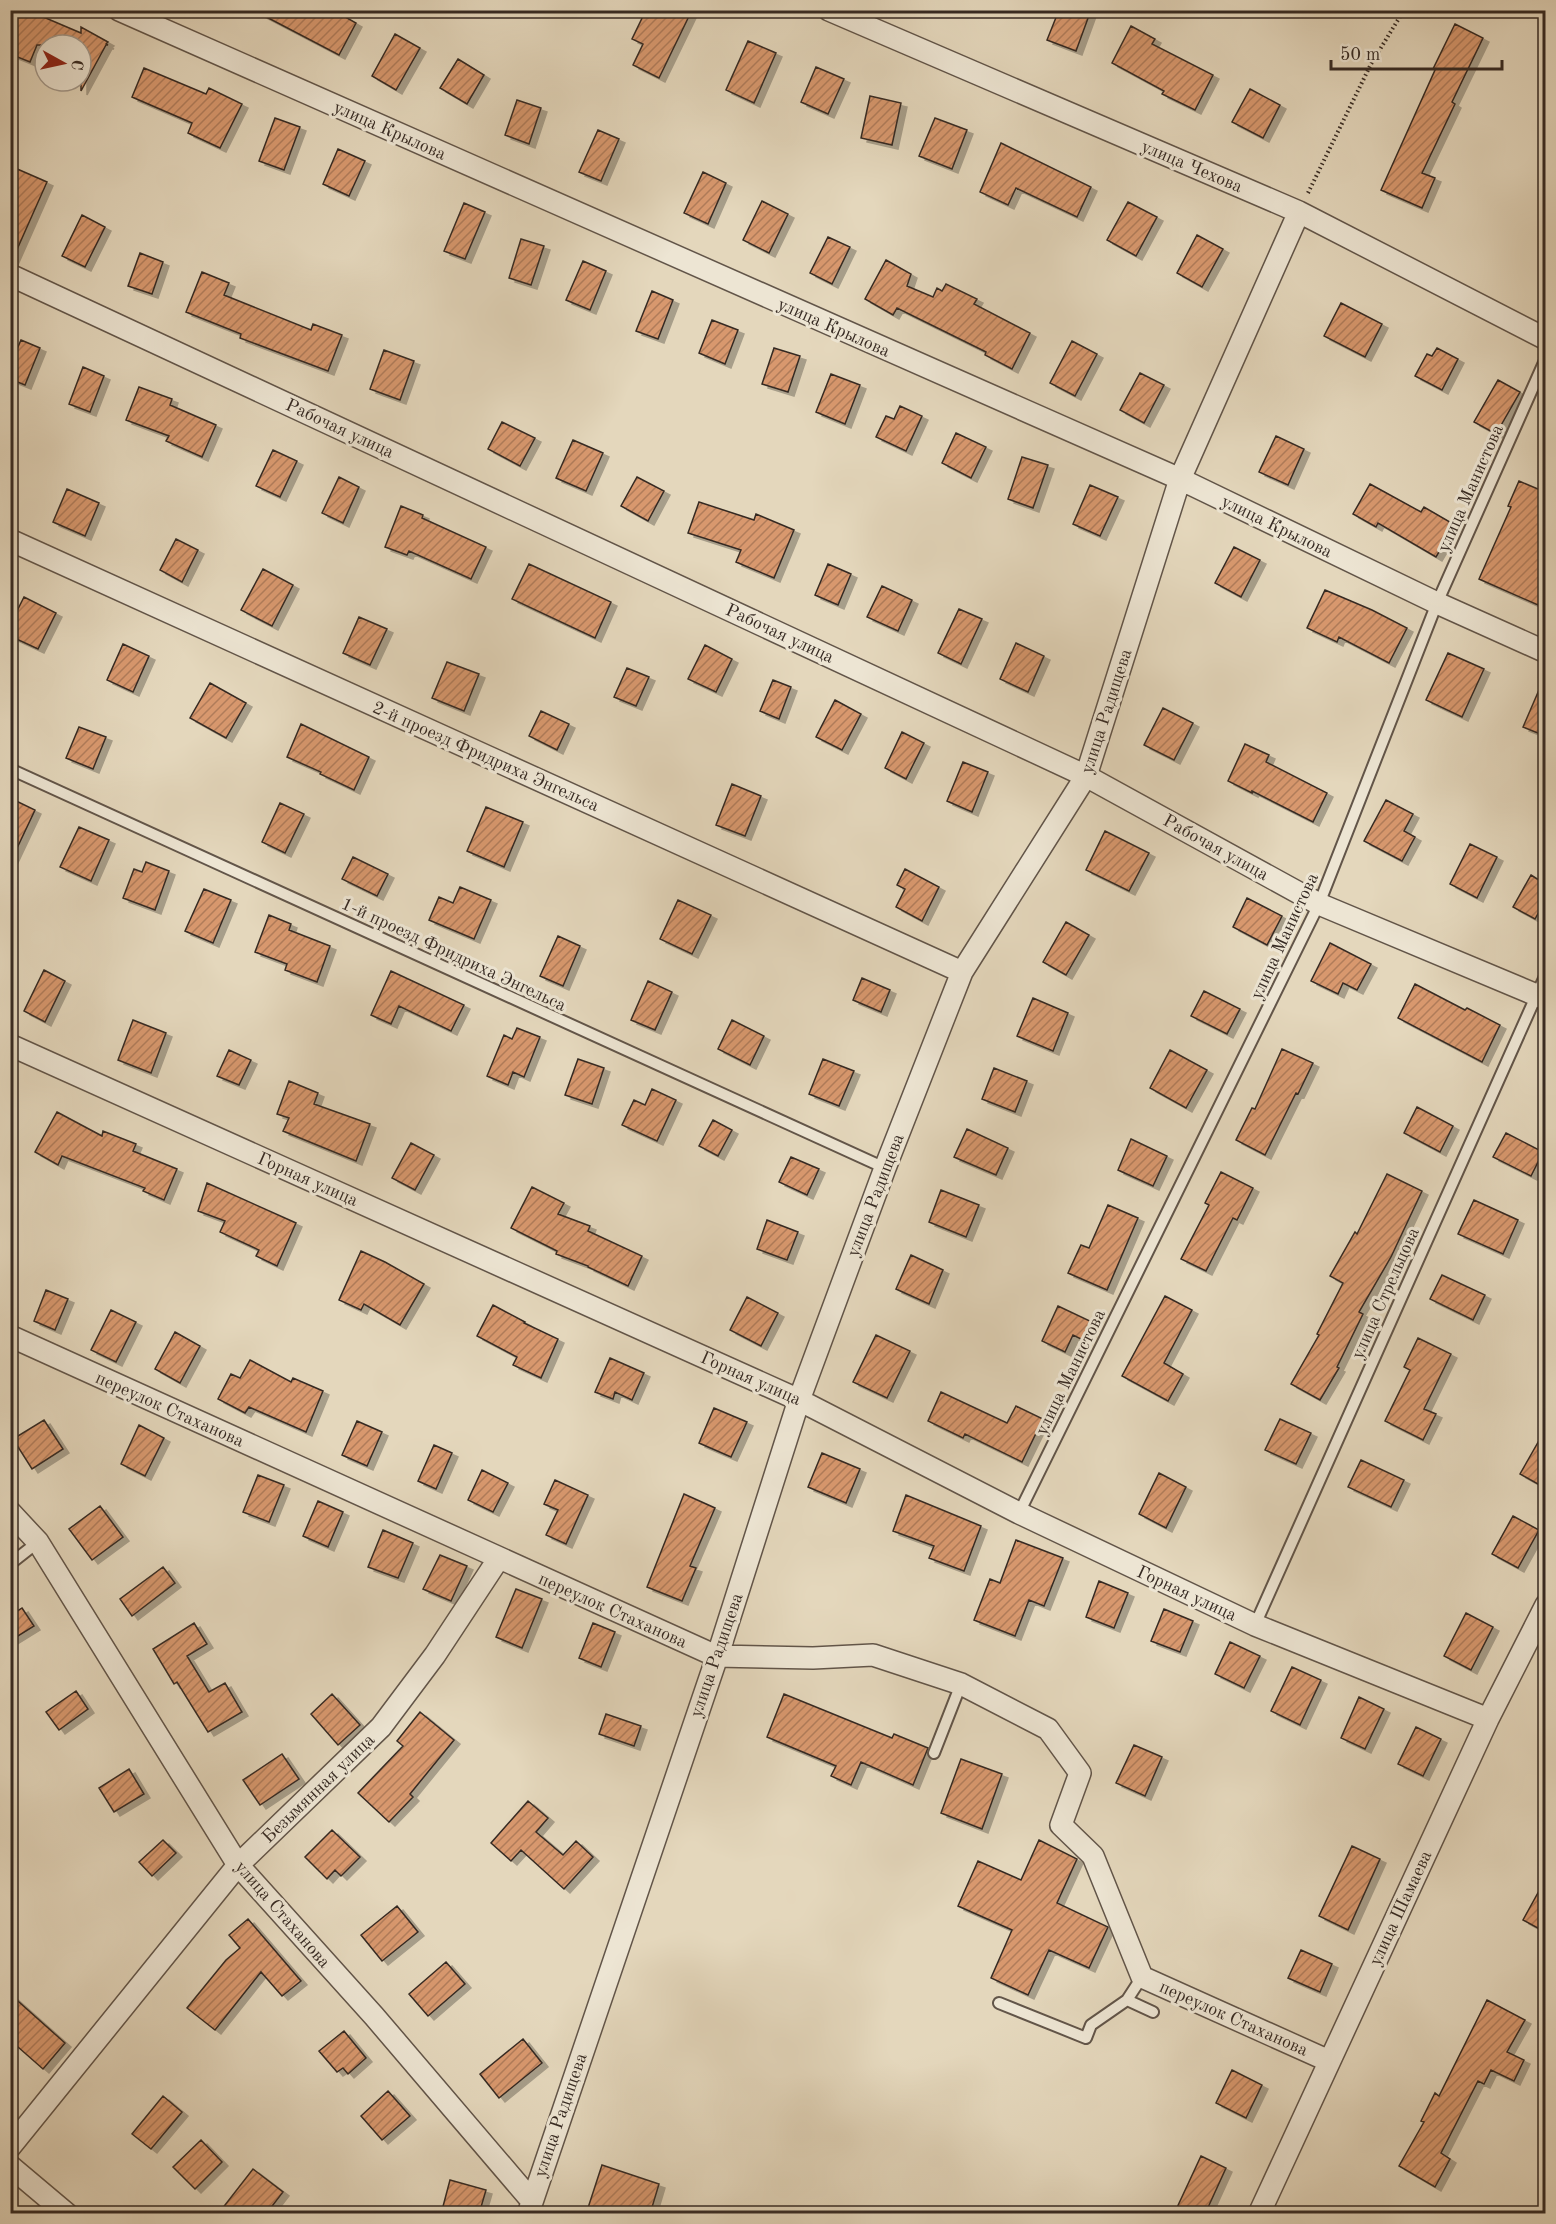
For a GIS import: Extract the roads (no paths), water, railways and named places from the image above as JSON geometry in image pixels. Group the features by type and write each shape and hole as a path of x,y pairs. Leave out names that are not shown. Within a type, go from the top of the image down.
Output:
{"street":[{"name":"улица Крылова","path":"119,10 1180,480 1545,652"},
{"name":"улица Чехова","path":"830,10 1299,212 1545,339"},
{"name":"улица Радищева","path":"530,2207 716,1656 799,1400 885,1168 962,972 1086,776 1180,480 1299,212"},
{"name":"Рабочая улица","path":"10,274 1086,776 1319,904 1541,997"},
{"name":"2-й проезд Фридриха Энгельса","path":"10,540 962,972"},
{"name":"Горная улица","path":"10,1045 799,1400 1019,1513 1255,1625 1488,1719"},
{"name":"переулок Стаханова","path":"10,1336 716,1656 813,1658 873,1655 961,1684 1048,1729 1080,1773 1061,1825 1093,1856 1142,1977 1329,2061"},
{"name":"улица Стаханова","path":"10,1512 38,1542 238,1865 375,2016 530,2207"},
{"name":"Безымянная улица","path":"10,2147 238,1865 381,1728 435,1655 499,1558"},
{"name":"улица Шамаева","path":"1259,2214 1488,1719 1545,1605"},
{"path":"10,2166 67,2214"}],"lane":[{"name":"улица Манистова","path":"1019,1513 1319,904 1437,603 1545,358"},
{"name":"1-й проезд Фридриха Энгельса","path":"10,769 885,1168"},
{"name":"улица Стрельцова","path":"1255,1625 1541,997 1545,974"},
{"path":"10,1564 38,1542"},
{"path":"934,1753 961,1684"},
{"path":"999,2003 1086,2038 1091,2025 1127,2000 1142,1977"},
{"path":"1127,2000 1153,2012"}]}
